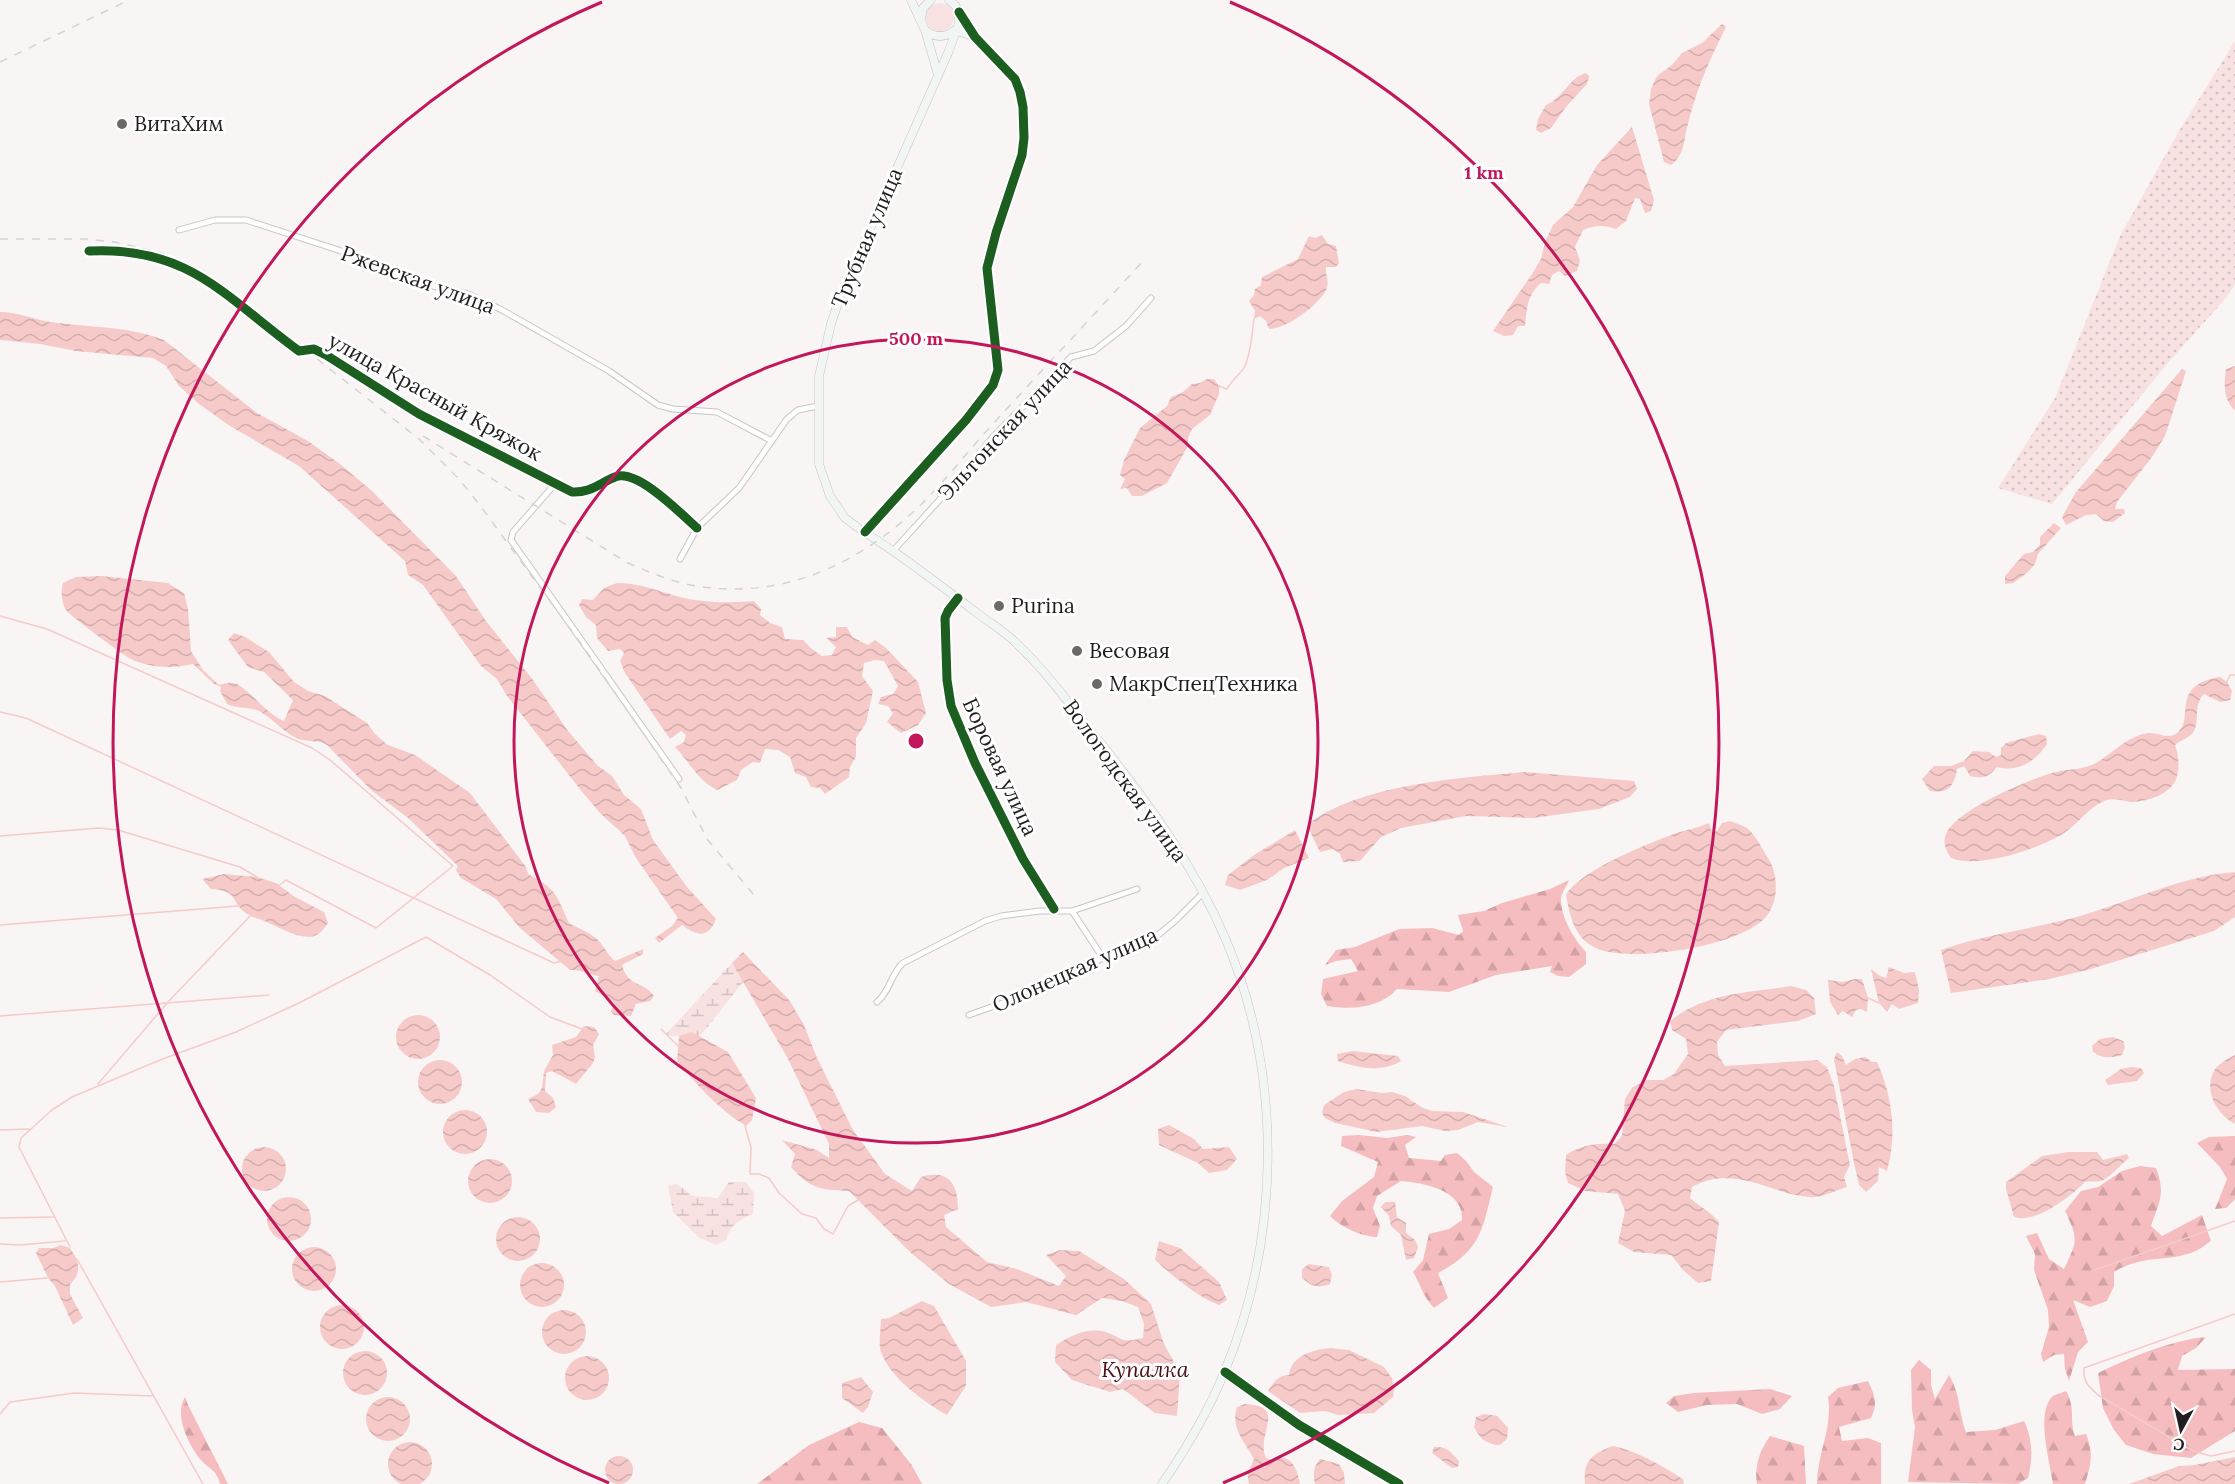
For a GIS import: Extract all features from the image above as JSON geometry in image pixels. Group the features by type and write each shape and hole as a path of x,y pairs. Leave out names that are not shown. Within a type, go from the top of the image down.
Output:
{"main road":[{"path":"911,0 926,30 938,75"},
{"path":"921,21 923,8 931,0"},
{"name":"Эльтонская улица","path":"865,532 966,420 993,385 998,370 987,268 1022,155 1023,107 1015,79 975,37 950,0"},
{"name":"Трубная улица","path":"865,532 840,513 828,490 818,454 819,376 840,297 938,75 959,22 959,12"},
{"path":"926,30 938,37 948,35 955,30 975,37"},
{"name":"Вологодская улица","path":"865,532 1014,641 1045,675 1163,826 1203,893 1224,936 1243,988 1255,1034 1267,1120 1267,1181 1258,1256 1245,1315 1225,1372 1199,1424 1162,1484"}],"street":[{"name":"Ржевская улица","path":"179,230 215,220 246,220 372,261 419,283 468,294 502,310 609,371 658,405 673,409 717,412 772,441"},
{"name":"улица Красный Кряжок","path":"89,250 125,250 152,255 189,269 218,287 299,351 314,349 326,355 419,414 555,484 580,493 596,488 618,476 632,477 646,485 697,528"},
{"name":"Эльтонская улица","path":"893,551 992,438 1071,357 1094,351 1126,326 1151,298"},
{"path":"680,559 697,528 732,495 791,416 808,406 818,406"},
{"name":"улица Красный Кряжок","path":"555,484 513,532 511,540 513,545 679,779"},
{"name":"Боровая улица","path":"958,598 945,618 949,700 975,763 1023,859 1054,909"},
{"path":"877,1002 903,963 974,926 1001,916 1054,909 1072,911 1137,889"},
{"name":"Олонецкая улица","path":"969,1015 1033,992 1103,958 1158,935 1203,893"},
{"path":"1072,911 1103,958"},
{"path":"1225,1372 1299,1425 1399,1484"}],"green space":[{"path":"940,3 950,7 954,17 950,27 940,31 930,27 926,17 930,7"},
{"path":"2235,41 2235,284 2226,298 2167,364 2052,504 1998,488 2055,398 2120,236 2179,131"},
{"path":"1569,880 1561,897 1563,913 1569,928 1586,952 1586,964 1569,977 1558,976 1550,972 1552,966 1496,975 1449,992 1397,989 1374,1004 1346,1008 1327,1006 1321,994 1323,979 1358,971 1351,959 1325,965 1336,950 1355,947 1399,929 1432,928 1459,935 1463,931 1458,915 1484,911 1502,903 1550,889"},
{"path":"732,963 743,982 706,1029 699,1036 692,1033 679,1036 665,1035"},
{"path":"1407,1135 1416,1137 1405,1145 1409,1158 1441,1161 1445,1155 1457,1153 1474,1172 1493,1187 1478,1238 1463,1256 1438,1273 1448,1298 1434,1308 1413,1272 1423,1260 1429,1234 1449,1229 1462,1220 1461,1210 1450,1195 1441,1190 1401,1181 1377,1196 1373,1208 1380,1226 1377,1237 1358,1233 1335,1220 1330,1216 1342,1201 1374,1177 1378,1162 1341,1146 1342,1136 1387,1138"},
{"path":"2235,1136 2235,1199 2226,1208 2215,1209 2227,1179 2220,1167 2197,1143 2209,1137"},
{"path":"2140,1166 2156,1168 2161,1185 2159,1204 2151,1226 2162,1236 2202,1215 2211,1241 2191,1253 2134,1263 2114,1272 2114,1286 2107,1301 2090,1307 2073,1300 2088,1342 2078,1352 2069,1381 2064,1354 2054,1355 2043,1362 2041,1354 2049,1327 2048,1310 2034,1270 2035,1254 2026,1236 2037,1233 2049,1259 2064,1269 2075,1240 2073,1228 2065,1211 2081,1191 2098,1187 2122,1171"},
{"path":"729,1182 746,1182 754,1193 753,1214 736,1223 726,1240 716,1245 698,1237 673,1212 668,1186 677,1184 693,1196 718,1198"},
{"path":"2206,1337 2196,1348 2182,1356 2178,1370 2235,1369 2235,1431 2191,1458 2153,1454 2126,1445 2114,1430 2103,1408 2098,1373 2165,1346"},
{"path":"1919,1360 1931,1370 1931,1385 1935,1399 1949,1375 1956,1390 1966,1432 1995,1430 2024,1421 2031,1449 2028,1478 2018,1484 1908,1482 1915,1427 1912,1410 1911,1370"},
{"path":"1868,1381 1875,1399 1871,1418 1839,1427 1842,1441 1868,1438 1881,1443 1881,1484 1817,1484 1819,1462 1827,1430 1828,1397 1838,1388"},
{"path":"1770,1389 1792,1396 1780,1409 1762,1414 1737,1404 1707,1405 1678,1412 1666,1403 1674,1396 1694,1393"},
{"path":"2066,1391 2072,1408 2075,1436 2086,1434 2090,1448 2090,1464 2085,1484 2053,1484 2045,1438 2045,1413 2053,1396"},
{"path":"185,1397 228,1484 220,1484 216,1475 203,1463 187,1438 181,1412"},
{"path":"859,1422 882,1428 911,1464 922,1484 757,1484 809,1445"},
{"path":"1770,1436 1804,1446 1806,1484 1757,1484 1756,1471 1759,1458"}],"water":[{"path":"1722,24 1726,27 1698,91 1682,150 1671,165 1664,162 1649,104 1651,89 1657,76 1672,65 1682,53 1702,43"},
{"path":"1586,73 1589,76 1587,84 1551,128 1541,133 1536,130 1538,119 1546,105 1557,98 1580,75"},
{"path":"1632,127 1654,200 1651,211 1645,213 1640,199 1635,198 1626,221 1616,229 1600,226 1583,230 1575,247 1580,260 1577,271 1565,276 1559,271 1552,275 1549,284 1541,283 1536,288 1528,302 1525,326 1518,326 1513,335 1504,336 1493,331 1541,259 1545,242 1553,225 1573,207 1597,165"},
{"path":"1322,235 1328,244 1336,246 1339,263 1336,267 1326,267 1328,284 1322,296 1301,316 1276,328 1269,329 1266,321 1260,316 1254,319 1255,311 1249,301 1255,289 1261,285 1262,277 1298,259 1309,236 1315,238"},
{"path":"0,312 45,321 135,332 164,340 257,413 308,441 372,491 456,576 486,621 533,680 568,731 598,766 612,776 624,795 641,809 653,840 687,887 716,919 709,930 702,934 693,932 682,925 659,943 655,938 672,926 678,918 636,858 625,836 583,793 507,696 497,679 481,666 423,585 408,575 405,561 299,466 230,426 199,404 179,386 166,366 153,358 76,351 0,340"},
{"path":"2235,366 2234,410 2226,396 2225,381 2226,369"},
{"path":"2182,369 2186,371 2165,436 2152,457 2117,502 2115,509 2124,509 2125,513 2113,522 2104,521 2096,514 2086,515 2066,525 2062,517 2076,492"},
{"path":"1214,379 1219,386 1219,394 1210,415 1192,429 1188,438 1188,446 1167,483 1142,496 1132,496 1127,488 1120,489 1125,479 1120,475 1124,460 1140,428 1167,406 1171,397 1183,392 1192,384"},
{"path":"2054,523 2061,528 2038,554 2035,564 2013,583 2005,584 2005,576 2024,554 2033,552 2040,545 2040,537"},
{"path":"102,576 168,583 184,593 188,609 191,651 203,670 219,685 233,683 238,685 277,718 284,721 293,700 264,672 248,667 228,640 234,633 245,637 269,652 294,682 308,691 325,696 367,723 375,734 388,745 415,755 470,793 526,867 528,874 545,884 554,894 569,923 596,938 615,961 643,949 643,954 622,965 632,981 646,988 654,996 650,1001 636,1004 631,1016 614,1015 611,1011 614,1002 595,991 599,976 570,970 520,928 496,899 461,878 456,870 458,866 408,818 371,790 327,745 296,738 259,711 227,704 220,691 221,687 214,684 193,664 160,667 144,664 124,655 85,626 64,607 63,583 76,577"},
{"path":"617,583 641,586 698,600 754,601 761,609 760,615 770,623 782,627 785,639 803,640 822,656 832,655 836,647 826,638 836,637 836,627 847,627 852,637 868,645 875,640 886,648 918,682 926,713 918,725 901,733 887,722 893,713 888,706 878,704 881,697 893,694 898,686 884,661 875,660 864,663 862,676 873,691 866,723 856,738 856,757 850,767 849,777 825,794 820,788 811,787 806,777 795,773 790,757 778,750 765,749 760,763 753,762 741,770 737,780 717,790 699,776 675,747 684,742 686,735 681,731 670,739 625,673 620,661 624,653 620,649 608,651 597,638 596,625 586,617 579,605 582,599 593,600 604,588"},
{"path":"2220,677 2227,682 2232,691 2230,700 2220,702 2204,694 2201,698 2194,731 2175,745 2179,762 2178,773 2174,784 2166,791 2141,801 2114,799 2104,801 2093,807 2064,833 2040,845 2009,856 1977,861 1951,858 1945,846 1945,837 1950,827 1960,817 1991,798 2041,777 2092,765 2140,735 2152,733 2175,735 2183,726 2186,703 2194,687 2204,681"},
{"path":"2039,734 2046,736 2047,744 2038,756 2019,767 1997,767 1988,775 1979,777 1970,776 1964,766 1957,769 1950,788 1936,792 1930,791 1922,779 1934,766 1951,766 1964,761 1973,751 1989,752 1996,757 2001,755 2001,748 2006,743"},
{"path":"1525,772 1634,781 1637,789 1630,797 1599,809 1533,818 1466,816 1401,828 1381,837 1360,861 1343,862 1340,854 1333,849 1320,852 1307,825 1329,811 1354,800 1382,792 1411,785"},
{"path":"1730,821 1750,831 1774,871 1776,886 1772,908 1756,925 1737,935 1713,943 1659,953 1634,954 1596,948 1578,932 1571,918 1566,895 1585,876 1662,838 1709,823 1712,832 1717,831 1722,823"},
{"path":"1295,830 1309,858 1284,868 1267,880 1240,890 1225,885 1228,875 1254,855"},
{"path":"2235,872 2235,917 2214,931 2091,969 2049,979 1951,993 1941,950 2080,916 2196,878"},
{"path":"224,874 257,877 276,883 295,897 324,912 328,923 316,935 304,937 252,917 243,911 231,895 221,890 211,889 202,879"},
{"name":"Купалка","path":"743,952 790,1001 804,1025 817,1058 853,1130 885,1174 912,1191 921,1177 938,1175 950,1180 956,1192 958,1209 944,1215 946,1227 987,1262 1017,1269 1059,1286 1066,1276 1046,1255 1060,1250 1079,1251 1124,1279 1151,1304 1164,1344 1180,1373 1177,1416 1155,1413 1123,1389 1110,1392 1072,1380 1055,1362 1056,1345 1083,1332 1101,1331 1124,1340 1143,1338 1144,1324 1138,1307 1122,1301 1102,1298 1076,1315 1026,1302 991,1307 949,1284 911,1253 849,1191 817,1187 804,1180 791,1167 795,1154 782,1140 817,1150 829,1158 829,1144 787,1057 732,963"},
{"path":"1889,967 1904,973 1915,972 1919,990 1918,1003 1899,1009 1892,1004 1887,1012 1879,1003 1871,969 1886,978"},
{"path":"1862,979 1868,998 1867,1012 1861,1009 1856,1010 1852,1017 1843,1011 1838,1015 1830,1002 1828,980 1843,982"},
{"path":"1791,986 1806,990 1814,998 1816,1014 1798,1021 1726,1030 1717,1042 1718,1055 1725,1066 1817,1060 1827,1067 1834,1086 1850,1165 1844,1177 1847,1187 1812,1197 1728,1178 1704,1182 1692,1187 1690,1198 1719,1222 1711,1281 1698,1283 1671,1255 1634,1252 1618,1243 1625,1211 1618,1194 1585,1191 1568,1183 1565,1172 1566,1155 1589,1145 1614,1144 1622,1136 1625,1099 1632,1088 1646,1080 1663,1080 1674,1074 1688,1054 1686,1039 1672,1030 1670,1021 1684,1011 1713,999"},
{"path":"418,1015 434,1021 440,1037 434,1053 418,1059 402,1053 396,1037 402,1021"},
{"path":"584,1026 594,1027 599,1034 593,1045 595,1057 593,1063 576,1084 552,1071 546,1073 545,1091 553,1098 556,1107 549,1113 536,1112 528,1099 538,1094 542,1088 544,1071 553,1055 552,1045 576,1037"},
{"path":"692,1032 728,1052 756,1098 752,1120 746,1126 700,1088 677,1061 679,1036"},
{"path":"2113,1037 2123,1041 2125,1047 2122,1055 2107,1057 2093,1052 2092,1046 2100,1039"},
{"path":"1353,1051 1398,1056 1401,1061 1386,1067 1370,1068 1338,1061 1337,1054"},
{"path":"1837,1052 1842,1056 1846,1065 1855,1059 1865,1057 1872,1062 1877,1062 1890,1102 1892,1143 1887,1171 1879,1167 1878,1181 1866,1192 1859,1185 1854,1163 1834,1059"},
{"path":"2235,1055 2235,1124 2218,1109 2210,1088 2213,1073 2217,1067"},
{"path":"440,1060 456,1066 462,1082 456,1098 440,1104 424,1098 418,1082 424,1066"},
{"path":"2141,1068 2144,1073 2137,1081 2108,1085 2105,1080 2121,1069"},
{"path":"1356,1089 1382,1093 1392,1092 1405,1096 1432,1111 1463,1112 1508,1127 1478,1122 1458,1130 1445,1131 1422,1126 1377,1132 1335,1123 1325,1118 1322,1113 1324,1105 1344,1092"},
{"path":"465,1110 481,1116 487,1132 481,1148 465,1154 449,1148 443,1132 449,1116"},
{"path":"1169,1125 1194,1139 1203,1149 1229,1147 1237,1159 1227,1170 1209,1173 1198,1163 1159,1145 1158,1129"},
{"path":"264,1147 280,1153 286,1169 280,1185 264,1191 248,1185 242,1169 248,1153"},
{"path":"2069,1152 2097,1152 2103,1160 2127,1154 2129,1158 2107,1178 2085,1182 2052,1208 2032,1217 2014,1217 2006,1182 2042,1156"},
{"path":"490,1159 506,1165 512,1181 506,1197 490,1203 474,1197 468,1181 474,1165"},
{"path":"289,1197 305,1203 311,1219 305,1235 289,1241 273,1235 267,1219 273,1203"},
{"path":"1385,1202 1395,1202 1397,1217 1406,1223 1406,1233 1415,1240 1418,1247 1414,1258 1406,1260 1401,1235 1391,1226 1389,1216 1381,1207"},
{"path":"518,1217 534,1223 540,1239 534,1255 518,1261 502,1255 496,1239 502,1223"},
{"path":"1159,1241 1180,1248 1219,1282 1227,1300 1219,1305 1202,1297 1155,1260"},
{"path":"61,1245 70,1248 76,1257 78,1266 77,1275 70,1284 70,1294 83,1318 73,1325 55,1286 48,1278 36,1253 39,1248 53,1248"},
{"path":"314,1247 330,1253 336,1269 330,1285 314,1291 298,1285 292,1269 298,1253"},
{"path":"542,1263 558,1269 564,1285 558,1301 542,1307 526,1301 520,1285 526,1269"},
{"path":"1309,1264 1329,1267 1332,1275 1330,1284 1315,1286 1302,1278 1302,1269"},
{"path":"922,1301 934,1306 966,1361 966,1386 947,1415 918,1396 900,1380 885,1362 880,1348 881,1319 889,1318"},
{"path":"342,1305 358,1311 364,1327 358,1343 342,1349 326,1343 320,1327 326,1311"},
{"path":"564,1310 580,1316 586,1332 580,1348 564,1354 548,1348 542,1332 548,1316"},
{"path":"1331,1348 1349,1350 1384,1367 1392,1378 1393,1397 1374,1413 1338,1415 1325,1411 1300,1413 1268,1391 1279,1378 1289,1375 1294,1362 1299,1358 1311,1352"},
{"path":"365,1351 381,1357 387,1373 381,1389 365,1395 349,1389 343,1373 349,1357"},
{"path":"587,1356 603,1362 609,1378 603,1394 587,1400 571,1394 565,1378 571,1362"},
{"path":"861,1377 873,1392 868,1407 863,1413 842,1398 842,1383"},
{"path":"388,1397 404,1403 410,1419 404,1435 388,1441 372,1435 366,1419 372,1403"},
{"path":"1245,1404 1258,1406 1265,1410 1268,1416 1264,1440 1266,1458 1272,1460 1284,1458 1292,1463 1300,1484 1249,1484 1248,1474 1254,1459 1235,1422 1237,1407"},
{"path":"1484,1414 1497,1416 1508,1428 1507,1439 1500,1445 1484,1440 1474,1427 1476,1417"},
{"path":"410,1442 425,1449 432,1464 425,1479 410,1486 395,1479 388,1464 395,1449"},
{"path":"1613,1446 1649,1460 1683,1479 1684,1484 1585,1484 1587,1464 1590,1459"},
{"path":"1434,1447 1451,1452 1459,1461 1458,1467 1452,1468 1432,1453"},
{"path":"619,1456 629,1460 633,1470 629,1480 619,1484 609,1480 605,1470 609,1460"},
{"path":"2235,1457 2235,1484 2129,1484 2179,1466"},
{"path":"1320,1459 1339,1464 1344,1473 1345,1484 1315,1484 1314,1471"}],"waterway":[{"path":"1219,386 1227,389 1245,366 1254,319"},
{"path":"0,616 47,629 312,748 330,760 453,866 376,928 286,880 277,887"},
{"path":"2227,682 2230,675 2235,675"},
{"path":"0,712 26,718 554,963 562,961"},
{"path":"0,836 99,828 118,830 240,867 257,877"},
{"path":"0,925 238,906"},
{"path":"98,1084 168,1002 250,916"},
{"path":"70,1247 19,1147 21,1138 52,1110 72,1097 160,1060 236,1032 299,1003 426,937 490,975 550,1017 582,1029"},
{"path":"0,1016 269,995"},
{"path":"1868,998 1879,1003"},
{"path":"661,1029 678,1046"},
{"path":"745,1126 751,1147 750,1174 759,1174 769,1178 779,1193 802,1214 816,1218 824,1229 833,1234 848,1206 858,1200"},
{"path":"0,1130 29,1129"},
{"path":"0,1218 53,1217"},
{"path":"2092,1271 2235,1221"},
{"path":"0,1244 20,1245 65,1241"},
{"path":"77,1259 203,1484"},
{"path":"0,1282 47,1278"},
{"path":"2235,1314 2084,1368 2087,1383 2098,1395 2193,1451 2211,1456 2235,1451"},
{"path":"0,1414 10,1402 74,1393 154,1396"}],"railway":[{"path":"0,62 129,0"},
{"path":"0,239 85,239 115,242 162,253 182,262 220,283 419,439 458,478 479,504 582,645 681,788 707,839 754,895"},
{"path":"423,436 626,562 641,569 686,584 718,588 749,589 808,577 862,551 912,513 1143,261"}],"cycle path":[{"path":"865,532 966,420 993,385 998,370 987,268 1022,155 1023,107 1015,79 975,37 959,12"},
{"path":"89,251 124,252 154,257 180,266 226,294 299,351 314,349 326,355 419,414 572,492 584,491 615,477 624,476 635,479 670,503 697,528"},
{"path":"958,598 945,618 947,680 951,706 975,763 1023,859 1054,909"},
{"path":"1225,1372 1299,1425 1399,1484"}],"place":[{"name":"ВитаХим","path":"122,124"},
{"name":"Purina","path":"999,606"},
{"name":"Весовая","path":"1077,651"},
{"name":"МакрСпецТехника","path":"1097,684"}]}
